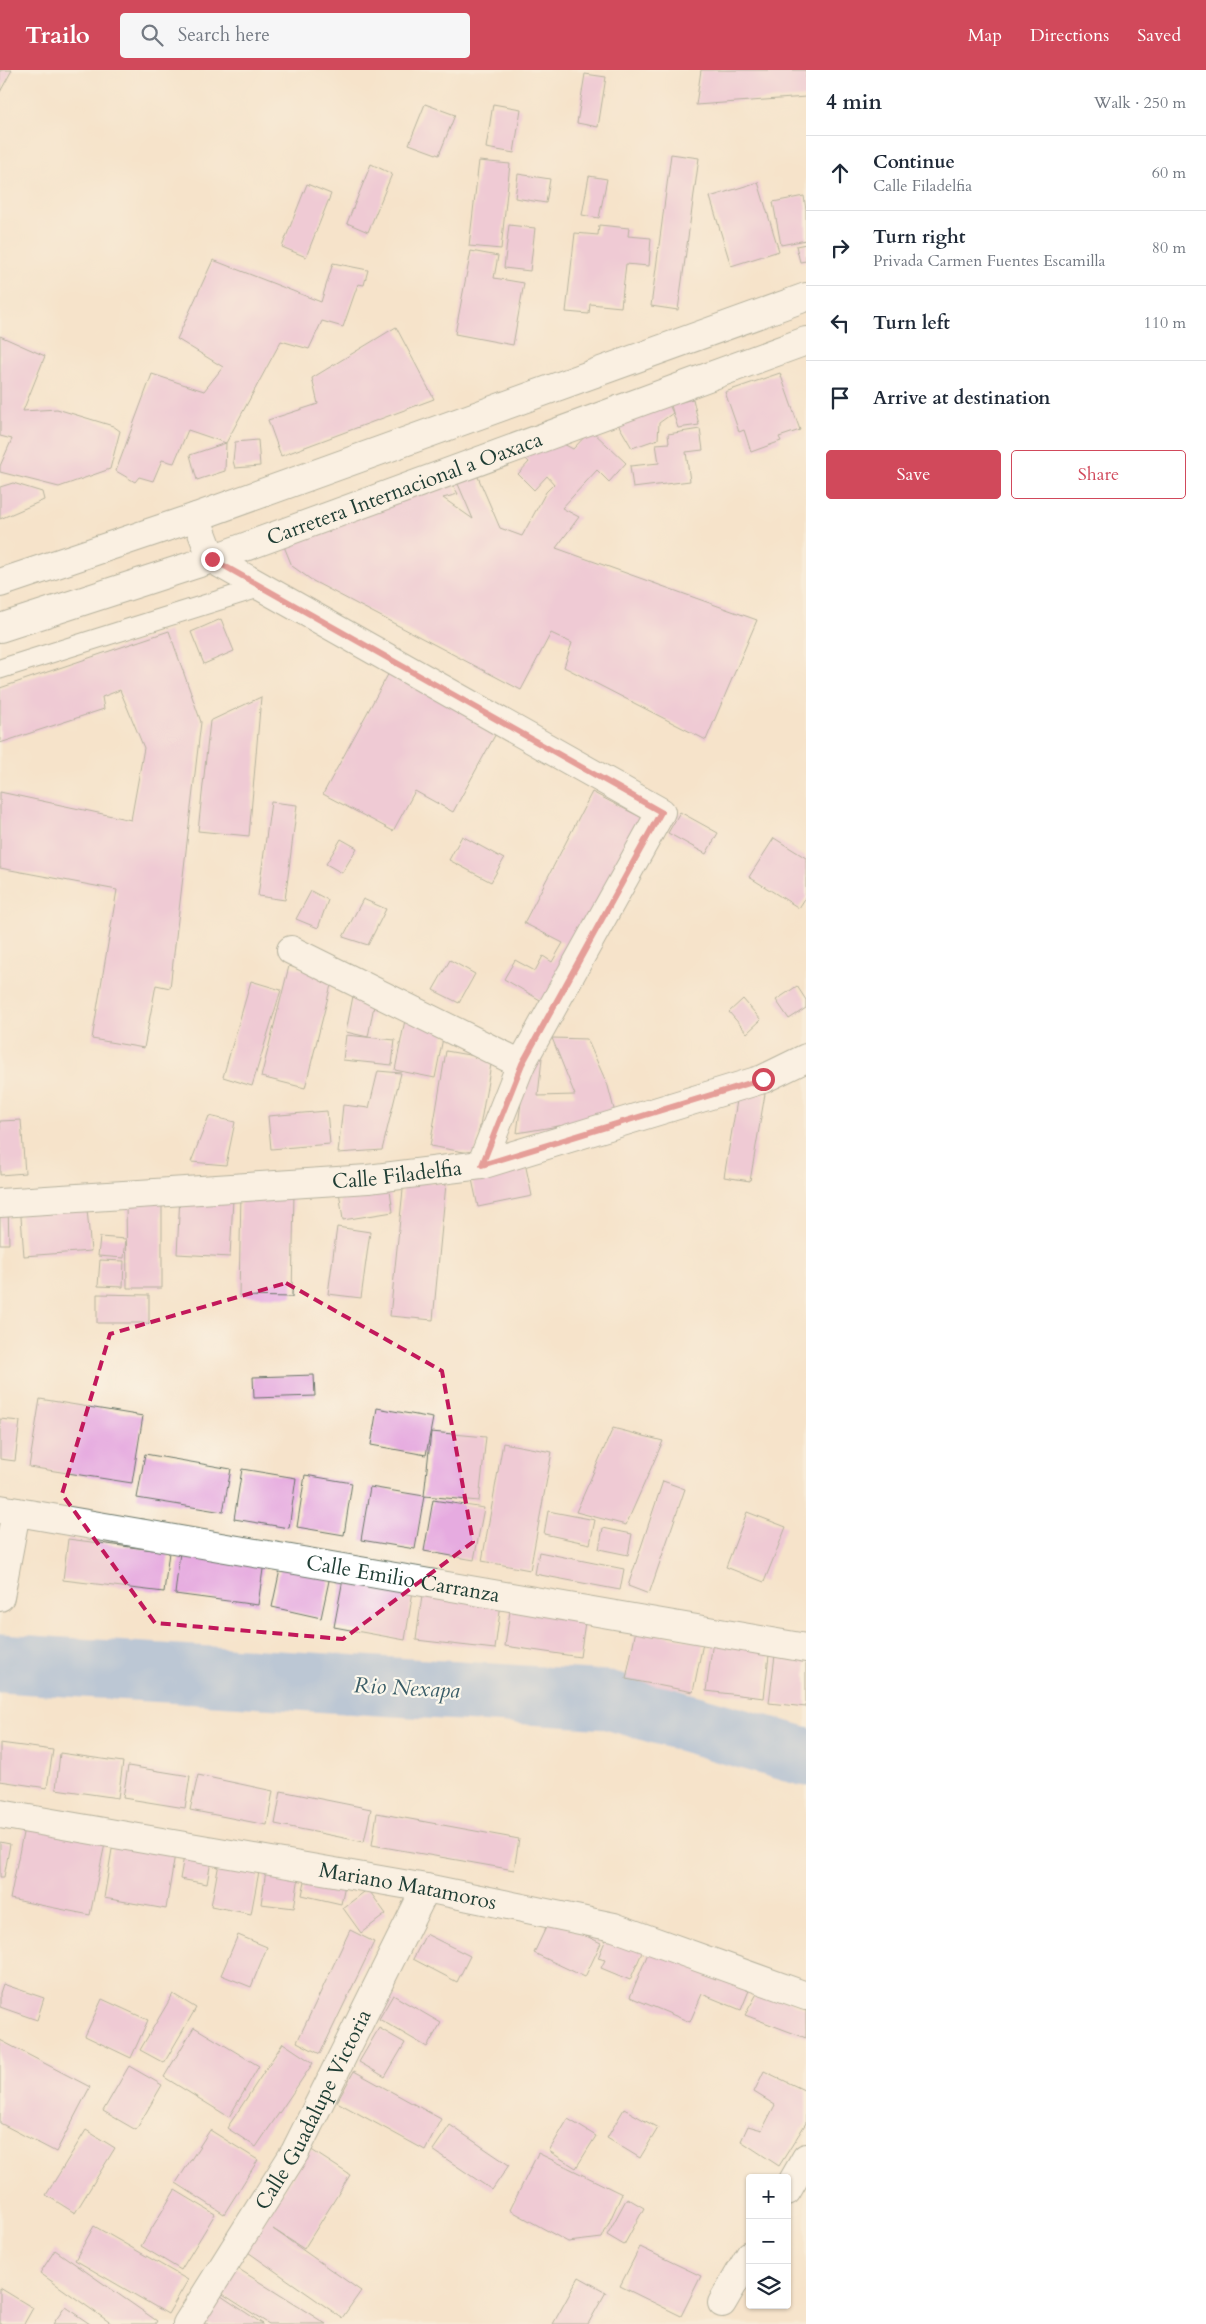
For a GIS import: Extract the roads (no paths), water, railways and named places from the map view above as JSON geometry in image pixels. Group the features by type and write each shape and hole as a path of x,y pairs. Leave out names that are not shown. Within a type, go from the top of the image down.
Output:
{"street":[{"name":"Carretera Internacional a Oaxaca","path":"0,583 196,517 806,297"},
{"name":"Carretera Internacional a Oaxaca","path":"0,628 212,559 806,341"},
{"path":"196,517 212,559 661,812 522,1064 482,1165"},
{"path":"291,950 522,1064"},
{"name":"Calle Filadelfia","path":"0,1203 368,1178 482,1165 763,1079 806,1058"},
{"path":"2,1591 8,1510"},
{"name":"Calle Emilio Carranza","path":"8,1510 806,1648"},
{"name":"Mariano Matamoros","path":"0,1814 426,1888 614,1927 806,1996"},
{"name":"Calle Guadalupe Victoria","path":"187,2324 294,2152 426,1888"},
{"path":"791,2183 806,2158"},
{"path":"722,2303 746,2263"}],"lane":[{"path":"0,669 261,587"}],"waterway":[{"name":"Rio Nexapa","path":"0,1663 608,1700 806,1757"}]}
